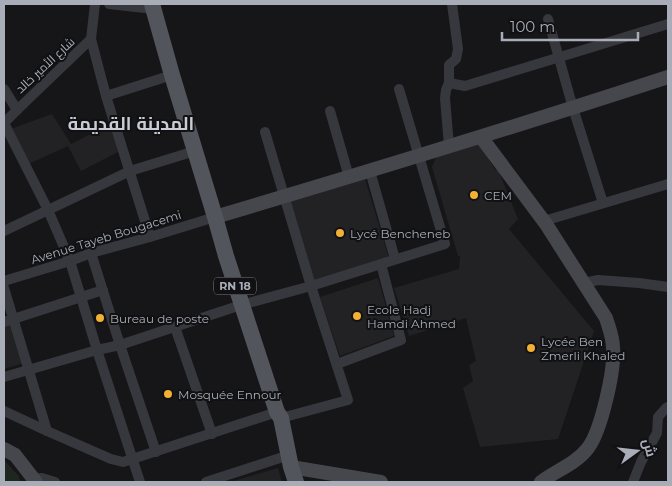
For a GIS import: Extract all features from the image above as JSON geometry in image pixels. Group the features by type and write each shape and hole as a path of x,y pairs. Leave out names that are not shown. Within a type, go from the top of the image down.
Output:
{"main road":[{"name":"RN 18","path":"153,6 241,305 279,415 292,468"}],"street":[{"path":"95,4 91,39 106,96 150,237"},
{"path":"109,4 153,6"},
{"path":"449,146 445,98 446,90 450,83 449,65 456,60 458,49 452,4"},
{"path":"548,19 573,108 603,203"},
{"path":"450,83 465,86 668,24"},
{"name":"شارع الأمير خالد","path":"16,110 91,39"},
{"path":"106,96 172,75"},
{"path":"216,217 481,137 668,77"},
{"path":"4,378 120,345 241,305 311,286 445,244 399,89"},
{"path":"4,90 16,110 4,123 28,168 70,261 140,482"},
{"path":"330,111 349,177"},
{"path":"4,411 111,459 123,462 279,415 348,400 311,286 265,132"},
{"path":"481,137 544,221 606,318 614,349 604,410 594,438 587,449 574,460 541,482"},
{"path":"4,231 130,171 195,151"},
{"path":"370,171 395,259"},
{"path":"544,221 668,184"},
{"name":"Avenue Tayeb Bougacemi","path":"4,281 91,253 216,217"},
{"path":"91,253 156,452"},
{"path":"337,364 401,340 381,264"},
{"path":"584,284 598,280 639,282 668,287"},
{"path":"4,288 9,321 28,370 47,431"},
{"path":"9,321 103,290"},
{"path":"175,327 212,434"},
{"path":"633,482 641,462 657,433 658,417 668,407"},
{"path":"657,433 668,437"},
{"path":"4,449 15,455 34,481 42,478 55,482"},
{"path":"206,482 292,468 380,482"}],"shaded area":[{"path":"52,114 71,144 110,124 122,150 81,171 68,146 24,166 7,136 4,137 4,129 8,130"},
{"name":"Lycée Ben Zmerli Khaled","path":"477,140 494,168 499,172 518,219 509,229 594,331 558,439 480,447 463,388 473,381 469,365 476,361 466,318 409,336 394,288 459,269 460,256 458,256 432,167 438,152"},
{"name":"Lycé Bencheneb","path":"365,179 391,265 314,287 289,202"},
{"name":"Ecole Hadj Hamdi Ahmed","path":"378,278 394,336 340,356 320,297"},
{"path":"12,322 24,363 4,369 4,324"},
{"path":"4,460 18,475 21,482 4,482"},
{"path":"278,468 282,482 230,482"}],"place":[{"name":"CEM","path":"474,195"},
{"name":"Lycé Bencheneb","path":"340,233"},
{"name":"Ecole Hadj Hamdi Ahmed","path":"357,316"},
{"name":"Bureau de poste","path":"100,318"},
{"name":"Lycée Ben Zmerli Khaled","path":"531,348"},
{"name":"Mosquée Ennour","path":"168,394"}],"district":[{"name":"المدينة القديمة","path":"131,124"}]}
